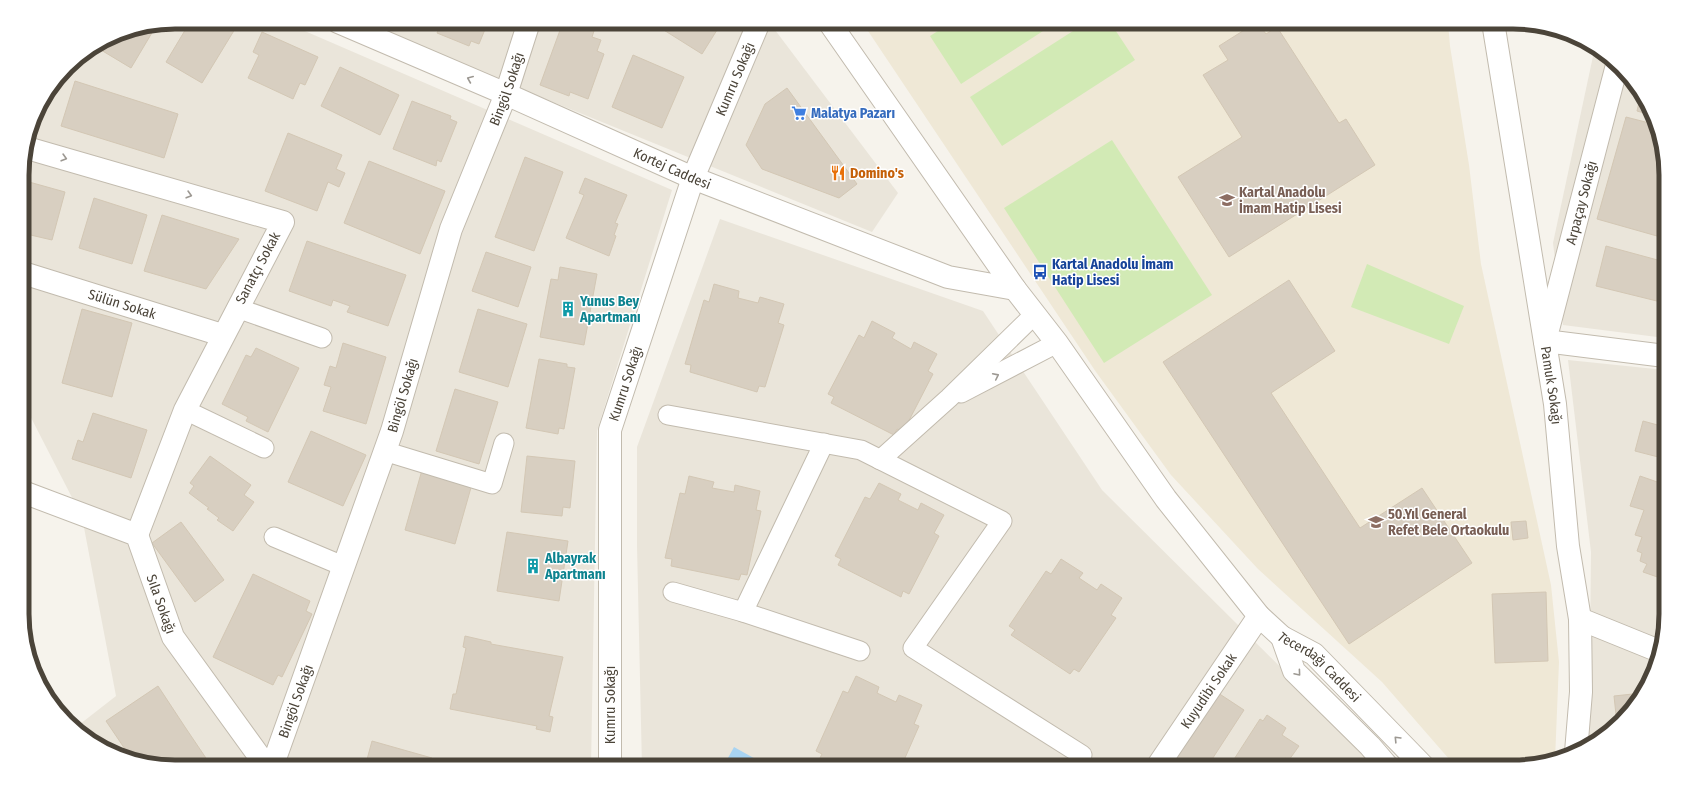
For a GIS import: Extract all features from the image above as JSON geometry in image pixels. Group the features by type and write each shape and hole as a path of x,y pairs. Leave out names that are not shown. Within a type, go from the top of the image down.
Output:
{"street":[{"name":"Kortej Caddesi","path":"354,29 506,94 693,178 948,277 1015,289"},
{"name":"Bingöl Sokağı","path":"275,760 384,452 451,229 506,94 527,29"},
{"name":"Kumru Sokağı","path":"610,760 610,430 693,178 756,29"},
{"path":"834,29 1015,289 1057,343 1166,499 1259,616 1282,638"},
{"name":"Pamuk Sokağı","path":"1494,29 1555,404 1568,546 1580,619 1581,692 1577,745"},
{"name":"Arpaçay Sokağı","path":"1545,341 1615,71"},
{"name":"Sanatçı Sokak","path":"31,149 283,222 222,335 185,410 137,535"},
{"name":"Sülün Sokak","path":"29,275 222,335"},
{"path":"1545,341 1659,355"},
{"path":"29,494 137,535"},
{"name":"Sıla Sokağı","path":"137,535 173,638 262,760"},
{"name":"Kuyudibi Sokak","path":"1162,760 1259,616"},
{"path":"1580,619 1654,650"},
{"name":"Tecerdağı Caddesi","path":"1282,638 1294,671 1370,746 1382,760"},
{"name":"Tecerdağı Caddesi","path":"1282,638 1314,654 1417,760"}],"lane":[{"path":"237,308 322,338"},
{"path":"880,460 949,398 1034,315"},
{"path":"949,398 998,375 1057,343"},
{"path":"185,410 264,448"},
{"path":"668,415 861,450 1002,521 913,648 1082,755"},
{"path":"384,452 492,484 504,443"},
{"path":"743,612 824,443"},
{"path":"274,537 344,566"},
{"path":"673,592 743,612 860,651"}],"shaded area":[{"path":"166,29 300,29 672,190 597,431 591,760 166,760 137,755 119,749 102,740 80,724 116,696 82,517 29,414 29,166 34,137 40,119 59,86 86,59 111,44 137,34"},
{"path":"373,29 774,29 898,193 872,232"},
{"path":"867,29 1449,29 1469,165 1481,264 1551,585 1559,662 1555,754 1522,760 1450,760 1382,682 1258,569 1171,475 1096,372"},
{"path":"1594,54 1609,65 1629,86 1648,119 1654,137 1659,166 1659,337 1563,325 1553,243"},
{"path":"720,219 983,311 1102,490 1374,760 642,760 637,546 637,447"},
{"path":"1568,360 1659,369 1658,633 1648,670 1629,703 1609,724 1589,738 1591,552"}],"green space":[{"path":"941,29 1046,29 961,84 930,36"},
{"path":"1076,29 1115,29 1135,60 1002,146 970,97"},
{"path":"1112,140 1212,295 1104,363 1004,208"},
{"path":"1367,264 1464,306 1449,344 1351,307"}],"water":[{"path":"734,747 757,760 727,760"}],"building":[{"path":"186,29 235,29 202,83 166,62"},
{"path":"439,29 485,29 479,44 471,41 469,46 437,33"},
{"path":"560,29 589,29 594,31 592,37 601,40 597,51 604,54 588,99 570,92 569,96 540,85"},
{"path":"662,29 718,29 702,54"},
{"path":"1246,29 1262,29 1266,34 1274,29 1278,29 1339,123 1346,119 1375,165 1229,257 1178,177 1242,137 1203,75 1228,60 1219,46"},
{"path":"153,31 131,68 101,50 119,40"},
{"path":"262,32 318,57 305,85 300,83 293,99 248,78 259,55 253,52"},
{"path":"633,55 684,77 662,128 612,107"},
{"path":"340,67 399,95 380,135 321,106"},
{"path":"75,81 178,114 164,158 61,126"},
{"path":"787,88 857,184 839,198 762,169 746,145 765,104"},
{"path":"412,101 451,116 450,119 457,122 441,162 437,160 436,166 393,149"},
{"path":"1639,102 1645,113 1637,111"},
{"path":"1626,117 1649,123 1654,137 1659,166 1659,230 1657,236 1597,219"},
{"path":"288,133 342,155 336,169 345,173 339,187 328,182 317,211 265,191"},
{"path":"525,157 563,172 534,251 495,237"},
{"path":"369,161 445,191 420,254 344,223"},
{"path":"585,178 627,195 615,223 618,224 614,235 616,236 609,256 566,238 584,195 579,193"},
{"path":"29,182 65,192 52,240 29,235"},
{"path":"94,198 147,215 132,264 79,248"},
{"path":"162,215 239,239 206,289 144,271"},
{"path":"307,241 406,275 388,326 347,312 350,306 333,300 331,306 289,291"},
{"path":"1606,246 1659,260 1659,302 1596,286"},
{"path":"486,252 531,267 518,307 472,291"},
{"name":"Yunus Bey Apartmanı","path":"560,267 597,274 584,345 540,337 551,279 558,280"},
{"path":"1289,280 1335,351 1271,393 1360,528 1422,488 1472,563 1349,644 1163,362"},
{"path":"714,284 739,291 738,298 758,303 760,297 784,304 778,323 784,325 765,387 759,386 757,392 690,372 691,365 685,364 704,300 709,302"},
{"path":"82,309 132,323 112,397 62,383"},
{"path":"478,309 527,324 508,387 459,372"},
{"path":"872,321 895,333 892,338 911,349 914,342 937,354 928,371 933,374 903,432 897,429 894,435 831,403 834,397 828,394 859,335 864,338"},
{"path":"343,343 386,357 366,424 323,411 331,387 324,385 330,366 336,368"},
{"path":"256,348 299,368 268,432 246,421 248,417 222,404 246,355 251,357"},
{"path":"539,359 567,364 567,367 575,368 564,429 559,428 558,434 526,428"},
{"path":"455,389 498,402 479,464 436,451"},
{"path":"93,413 147,430 131,478 72,459 78,440 83,442"},
{"path":"1643,421 1659,425 1659,457 1635,451"},
{"path":"311,431 366,455 343,506 288,482"},
{"path":"210,456 251,485 244,495 254,502 233,531 217,520 219,518 207,509 209,508 189,493 194,486 190,483"},
{"path":"527,456 575,461 570,508 563,507 562,516 521,512"},
{"path":"422,470 472,484 455,544 405,530"},
{"path":"689,476 714,482 712,488 734,492 735,485 760,491 756,510 761,511 747,575 741,574 739,580 671,566 672,559 665,558 680,493 685,494"},
{"path":"1640,476 1659,483 1659,578 1643,572 1647,564 1640,561 1642,553 1637,551 1642,537 1635,535 1644,510 1630,506"},
{"path":"879,483 901,494 898,500 918,510 921,503 944,515 934,533 939,536 909,594 903,591 901,597 838,565 841,559 835,556 865,497 870,499"},
{"path":"1526,521 1528,538 1513,540 1511,522"},
{"path":"181,522 224,580 195,602 152,543"},
{"name":"Albayrak Apartmanı","path":"507,532 568,541 559,601 497,591"},
{"path":"1061,559 1083,573 1079,578 1097,590 1101,584 1122,598 1111,615 1116,618 1079,672 1074,669 1070,674 1011,635 1015,630 1009,626 1046,571 1051,574"},
{"path":"253,574 310,601 306,611 312,614 282,677 278,675 273,685 213,657"},
{"path":"1546,592 1548,661 1495,663 1492,594"},
{"path":"465,636 491,642 491,644 563,657 549,716 553,717 550,732 536,729 537,726 450,709 453,694 456,694 466,648 463,647"},
{"path":"856,676 879,687 877,693 896,702 899,695 922,705 914,724 919,726 904,760 819,760 822,754 816,751 843,691 848,693"},
{"path":"158,686 207,760 156,759 127,752 106,721"},
{"path":"1212,689 1244,710 1212,760 1175,760 1169,756"},
{"path":"1635,694 1629,703 1616,717 1614,696"},
{"path":"1267,715 1286,728 1282,735 1299,746 1289,760 1285,758 1284,760 1234,760 1260,719 1263,721"},
{"path":"372,741 432,758 431,760 367,760"}],"place":[{"name":"Malatya Pazarı","path":"799,113"},
{"name":"Domino's","path":"838,173"},
{"name":"Kartal Anadolu İmam Hatip Lisesi","path":"1227,200"},
{"name":"Kartal Anadolu İmam Hati̇p Li̇sesi̇","path":"1040,272"},
{"name":"Yunus Bey Apartmanı","path":"568,309"},
{"name":"50.Yıl General Refet Bele Ortaokulu","path":"1376,522"},
{"name":"Albayrak Apartmanı","path":"533,566"}]}
